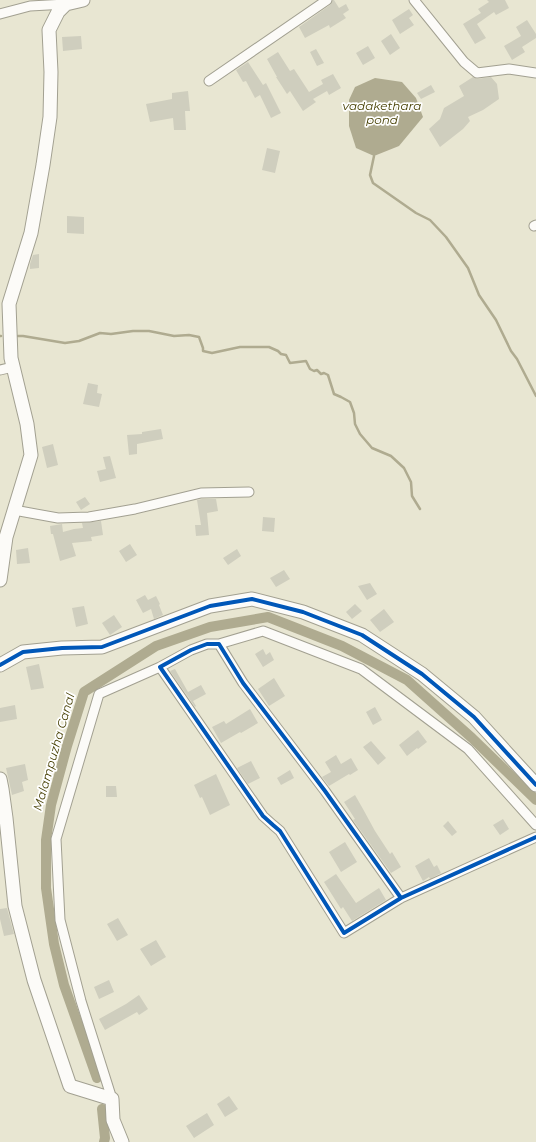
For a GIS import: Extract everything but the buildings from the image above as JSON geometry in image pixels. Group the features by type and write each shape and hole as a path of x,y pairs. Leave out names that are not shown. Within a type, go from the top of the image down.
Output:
{"street":[{"path":"0,14 30,6 66,4 83,0"},
{"path":"209,81 327,0"},
{"path":"414,0 464,62 477,73 509,69 536,73"},
{"path":"0,580 6,537 31,455 28,424 6,368 11,358 10,304 31,233 50,117 51,72 49,30 58,12 66,4"},
{"path":"14,510 58,518 89,517 135,510 201,493 249,492"},
{"path":"0,664 23,652 62,648 102,647 210,606 252,599 303,612 362,635 422,674 474,717 536,785"},
{"path":"120,1140 113,1120 112,1099 81,1001 60,920 56,839 99,694 160,667 191,650 207,644 219,644 263,631 361,669 468,749 536,825"},
{"path":"219,644 243,684 325,791 401,898"},
{"path":"160,667 263,816 280,830 344,933 401,898 536,837"},
{"path":"0,779 6,818 15,906 34,980 70,1086 112,1099"}],"water":[{"name":"vadakethara pond","path":"375,78 402,82 416,98 423,117 399,146 374,156 356,148 349,126 349,100 355,87"}],"waterway":[{"path":"374,156 370,175 373,183 416,213 430,220 446,237 468,268 479,295 496,320 536,396"},
{"path":"18,336 65,343 79,341 100,333 111,334 133,331 149,331 174,336 189,335 199,337 203,351 212,353 240,347 269,347 281,354 286,355 290,363 306,361 310,369 314,371 317,370 321,374 324,373 328,375 334,394 350,402 354,413 355,424 360,434 372,448 391,456 404,468 411,482 412,496 420,509"},
{"name":"Malampuzha Canal","path":"97,1078 64,985 54,944 46,888 46,840 51,805 84,692 156,646 210,627 268,617 342,646 407,680 472,738 536,800"},
{"name":"Malampuzha Canal","path":"102,1109 105,1138 104,1142"}],"cycle path":[{"path":"0,665 23,652 62,648 102,647 210,606 252,599 303,612 362,635 422,674 474,717 536,785"},
{"path":"401,898 325,791 243,683 219,644 207,644 191,650 160,667 263,816 280,831 344,933 401,898 536,837"}]}
